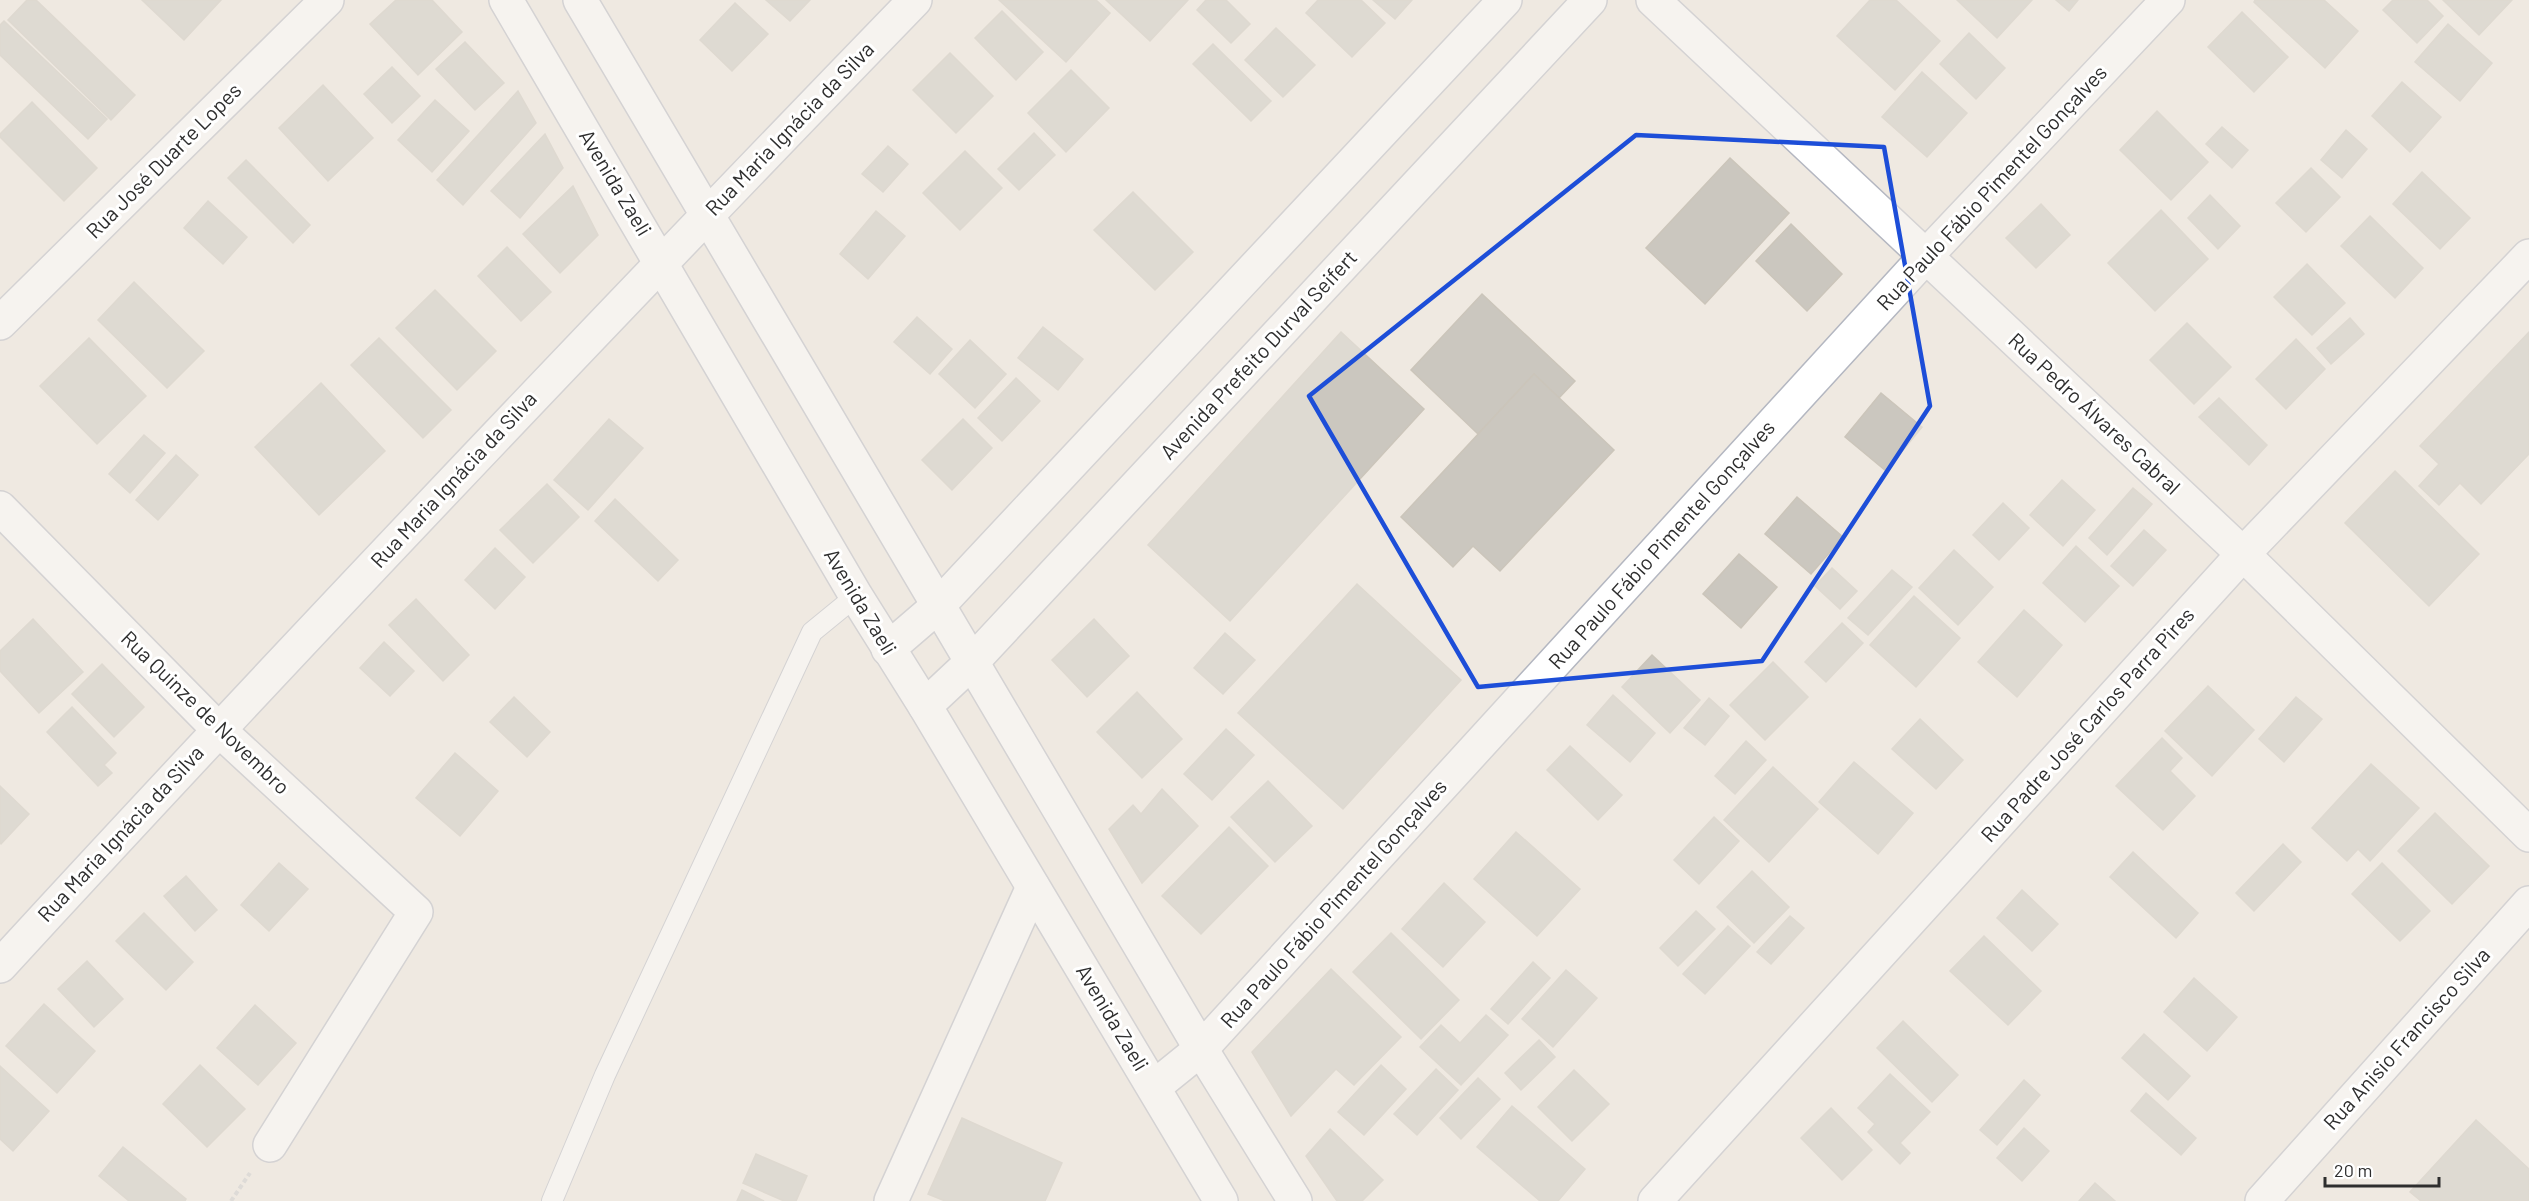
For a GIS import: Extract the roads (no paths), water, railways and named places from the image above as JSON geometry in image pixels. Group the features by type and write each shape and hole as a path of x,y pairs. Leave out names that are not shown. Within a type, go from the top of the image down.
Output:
{"street":[{"name":"Rua José Duarte Lopes","path":"0,323 327,0"},
{"name":"Avenida Zaeli","path":"506,0 888,650 925,706 1154,1087 1216,1198"},
{"path":"580,0 1201,1049 1295,1201"},
{"name":"Rua Maria Ignácia da Silva","path":"0,966 218,729 661,261 915,0"},
{"path":"888,650 938,606 1505,0"},
{"name":"Avenida Prefeito Durval Seifert","path":"925,706 973,661 1590,0"},
{"name":"Rua Pedro Álvares Cabral","path":"1653,0 2243,554 2529,835"},
{"name":"Rua Paulo Fábio Pimentel Gonçalves","path":"1154,1087 1201,1049 1926,256 2168,0"},
{"name":"Rua Padre José Carlos Parra Pires","path":"1655,1201 2243,554 2529,256"},
{"name":"Rua Quinze de Novembro","path":"0,508 218,729 416,912 270,1145"},
{"path":"891,1201 1033,887"},
{"name":"Rua Anisio Francisco Silva","path":"2262,1201 2529,903"}],"lane":[{"path":"552,1201 605,1075 812,632 856,596"}]}
